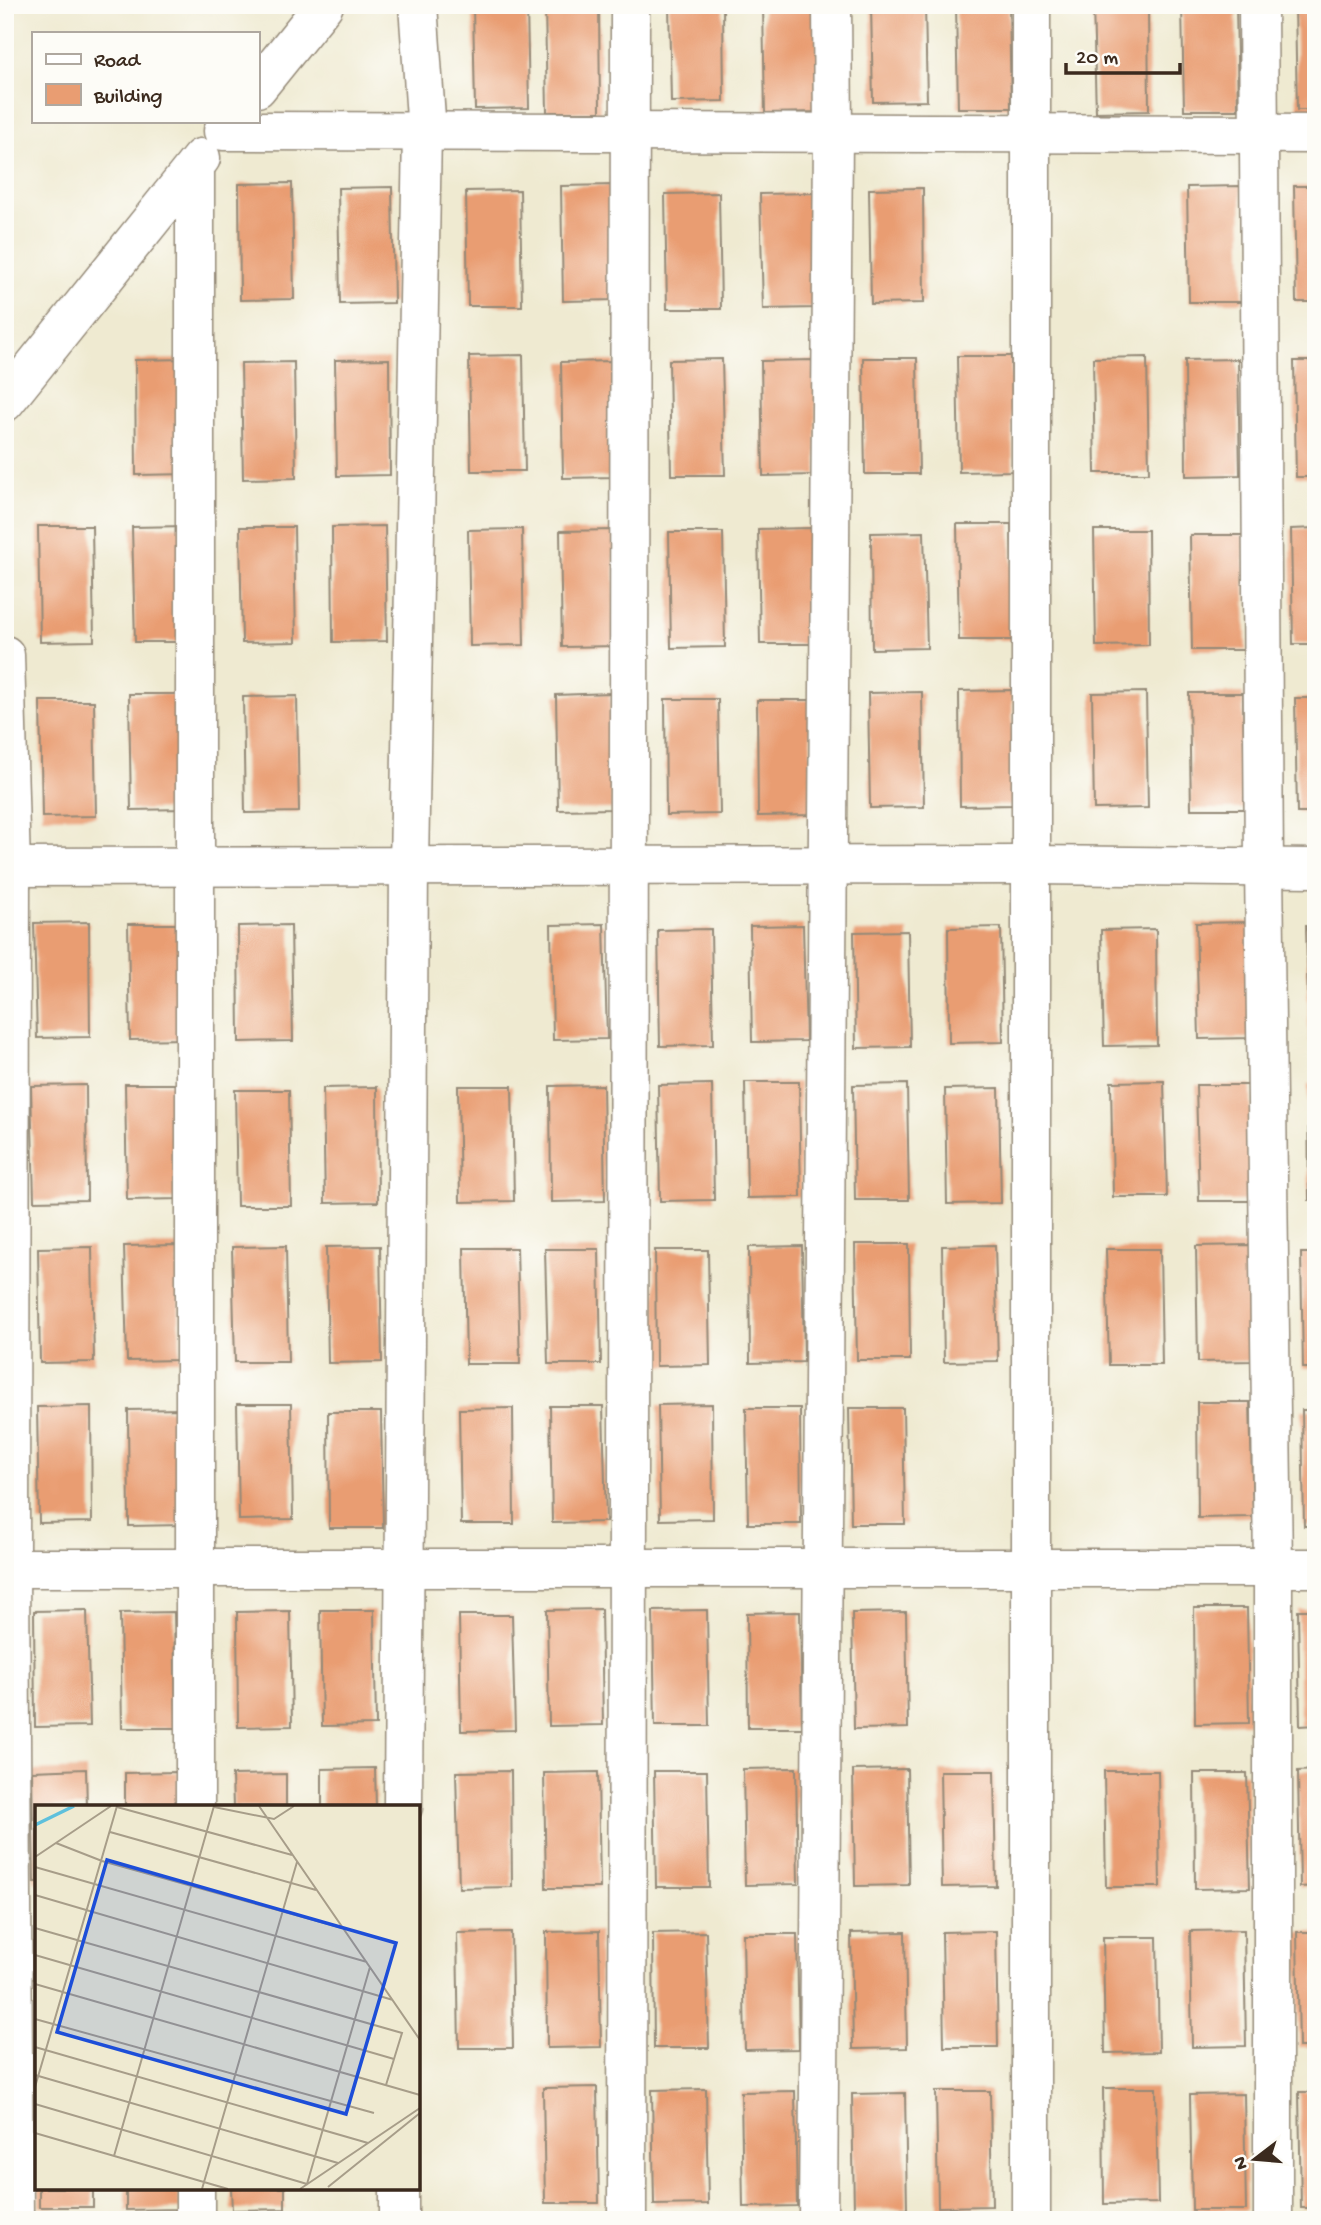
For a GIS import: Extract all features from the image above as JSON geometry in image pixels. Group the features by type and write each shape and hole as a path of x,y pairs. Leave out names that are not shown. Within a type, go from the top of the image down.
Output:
{"street":[{"path":"259,86 324,5"},
{"path":"402,1805 409,866 422,132 426,118 418,5"},
{"path":"627,2220 630,5"},
{"path":"818,2220 832,5"},
{"path":"1031,5 1031,2220"},
{"path":"1258,5 1264,867 1273,1568 1273,2220"},
{"path":"5,402 227,126 422,132 1316,134"},
{"path":"195,166 195,1805"},
{"path":"5,655 8,867 7,1568 14,2220"},
{"path":"8,867 1031,865 1316,868"},
{"path":"7,1568 1316,1568"},
{"path":"195,2190 195,2220"},
{"path":"399,2190 399,2220"}],"building":[{"path":"473,5 527,5 529,108 475,109"},
{"path":"545,5 599,5 600,112 547,112"},
{"path":"669,5 723,5 724,101 671,102"},
{"path":"763,5 817,5 819,112 765,113"},
{"path":"871,5 925,5 927,101 873,102"},
{"path":"956,5 1009,5 1011,108 958,108"},
{"path":"1093,5 1148,5 1149,111 1096,112"},
{"path":"1182,5 1236,5 1238,110 1184,110"},
{"path":"1295,5 1316,5 1316,110 1297,110"},
{"path":"292,183 294,299 240,300 239,184"},
{"path":"615,185 617,300 563,301 561,186"},
{"path":"1241,186 1243,302 1189,302 1187,187"},
{"path":"1294,186 1316,186 1316,302 1296,302"},
{"path":"392,187 394,303 340,304 338,188"},
{"path":"923,188 924,303 871,304 869,189"},
{"path":"520,190 522,306 468,306 466,191"},
{"path":"719,193 721,309 667,309 665,194"},
{"path":"814,193 816,308 763,309 760,194"},
{"path":"523,355 525,471 471,471 469,356"},
{"path":"957,356 1011,356 1013,471 959,472"},
{"path":"1147,357 1149,473 1095,473 1093,358"},
{"path":"863,358 917,358 919,474 865,474"},
{"path":"188,359 190,474 136,475 135,360"},
{"path":"389,359 390,475 337,476 335,360"},
{"path":"722,359 725,475 671,475 669,360"},
{"path":"1238,359 1240,475 1186,476 1185,360"},
{"path":"815,360 817,475 763,476 761,361"},
{"path":"615,361 616,477 563,478 561,362"},
{"path":"1294,361 1316,361 1316,477 1296,477"},
{"path":"294,362 296,478 243,479 241,363"},
{"path":"957,524 1011,524 1013,640 959,640"},
{"path":"38,526 92,526 94,641 40,642"},
{"path":"186,526 188,642 135,642 132,527"},
{"path":"385,526 387,641 333,642 332,527"},
{"path":"240,527 294,527 296,642 242,643"},
{"path":"812,528 814,644 760,644 758,529"},
{"path":"1316,528 1316,644 1293,644 1291,529"},
{"path":"522,529 524,645 470,646 468,530"},
{"path":"614,530 616,646 562,647 560,531"},
{"path":"1094,530 1148,530 1149,645 1096,646"},
{"path":"669,532 723,532 725,647 671,648"},
{"path":"924,532 927,648 872,649 871,533"},
{"path":"1190,535 1244,535 1246,650 1192,650"},
{"path":"1012,690 1014,805 960,806 959,691"},
{"path":"922,692 924,807 870,808 868,693"},
{"path":"1146,692 1148,808 1094,809 1092,693"},
{"path":"610,693 612,809 558,810 556,695"},
{"path":"1189,693 1243,693 1245,809 1191,809"},
{"path":"129,694 183,694 185,809 131,810"},
{"path":"297,696 299,812 245,813 243,697"},
{"path":"1295,698 1316,698 1316,813 1297,813"},
{"path":"665,699 718,699 720,814 666,815"},
{"path":"757,700 810,700 812,815 758,816"},
{"path":"40,701 94,701 96,816 42,817"},
{"path":"89,922 90,1037 37,1038 34,923"},
{"path":"1250,922 1252,1038 1199,1039 1196,923"},
{"path":"128,924 182,924 184,1039 130,1040"},
{"path":"604,924 607,1039 553,1040 551,925"},
{"path":"291,925 293,1041 239,1042 238,926"},
{"path":"803,925 806,1041 752,1042 750,926"},
{"path":"1306,926 1316,926 1316,1042 1309,1042"},
{"path":"1001,927 1003,1042 949,1043 948,928"},
{"path":"711,929 713,1045 660,1046 658,930"},
{"path":"1156,929 1157,1045 1104,1046 1101,930"},
{"path":"908,931 910,1047 856,1048 854,932"},
{"path":"1164,1081 1167,1197 1113,1197 1111,1082"},
{"path":"745,1082 799,1082 801,1197 747,1198"},
{"path":"125,1084 179,1084 181,1199 127,1200"},
{"path":"712,1084 714,1200 660,1201 658,1085"},
{"path":"907,1084 909,1200 855,1200 853,1085"},
{"path":"1308,1084 1316,1084 1316,1200 1309,1200"},
{"path":"86,1085 87,1200 34,1201 31,1086"},
{"path":"603,1085 605,1201 551,1202 550,1086"},
{"path":"1196,1085 1251,1085 1252,1201 1199,1201"},
{"path":"458,1086 512,1086 514,1201 460,1202"},
{"path":"377,1087 378,1202 325,1203 323,1088"},
{"path":"999,1088 1001,1203 947,1204 945,1089"},
{"path":"235,1090 289,1090 291,1206 237,1206"},
{"path":"855,1244 909,1244 910,1360 857,1360"},
{"path":"178,1245 180,1360 127,1361 124,1246"},
{"path":"995,1245 998,1361 944,1362 942,1246"},
{"path":"1250,1245 1252,1361 1198,1362 1196,1246"},
{"path":"286,1246 288,1362 235,1362 232,1247"},
{"path":"380,1246 382,1362 328,1363 326,1247"},
{"path":"802,1246 804,1362 750,1363 749,1247"},
{"path":"92,1247 94,1362 40,1363 38,1248"},
{"path":"464,1248 517,1248 520,1364 466,1364"},
{"path":"545,1249 599,1249 601,1364 548,1364"},
{"path":"1106,1249 1160,1249 1162,1365 1109,1365"},
{"path":"655,1250 708,1250 710,1365 656,1366"},
{"path":"1301,1253 1316,1253 1316,1368 1303,1368"},
{"path":"1197,1402 1250,1402 1253,1517 1198,1518"},
{"path":"237,1404 291,1404 293,1519 239,1520"},
{"path":"712,1404 713,1519 660,1520 658,1405"},
{"path":"91,1406 92,1522 39,1523 37,1407"},
{"path":"550,1406 603,1406 606,1522 552,1523"},
{"path":"513,1408 514,1524 461,1524 459,1409"},
{"path":"746,1408 800,1408 801,1524 748,1524"},
{"path":"849,1408 903,1408 905,1524 851,1524"},
{"path":"181,1409 183,1525 129,1526 128,1410"},
{"path":"1302,1410 1316,1410 1316,1526 1304,1526"},
{"path":"328,1412 381,1412 383,1528 329,1528"},
{"path":"1194,1608 1247,1608 1249,1723 1195,1724"},
{"path":"601,1609 603,1725 549,1726 547,1610"},
{"path":"87,1610 90,1726 35,1727 34,1611"},
{"path":"320,1610 374,1610 376,1725 322,1726"},
{"path":"707,1610 709,1726 655,1726 653,1611"},
{"path":"1298,1610 1316,1610 1316,1725 1300,1726"},
{"path":"290,1611 292,1726 238,1727 237,1612"},
{"path":"174,1612 176,1728 122,1728 120,1613"},
{"path":"800,1612 802,1728 748,1728 747,1613"},
{"path":"906,1612 908,1728 854,1729 852,1613"},
{"path":"459,1615 512,1615 515,1730 461,1731"},
{"path":"375,1768 376,1805 322,1805 322,1769"},
{"path":"796,1768 798,1884 745,1885 743,1769"},
{"path":"86,1769 87,1805 35,1805 35,1882 34,1882 32,1771"},
{"path":"907,1769 909,1885 855,1886 853,1770"},
{"path":"1316,1770 1316,1886 1300,1887 1298,1771"},
{"path":"511,1771 512,1887 459,1888 456,1772"},
{"path":"654,1771 707,1771 709,1887 656,1887"},
{"path":"940,1771 994,1771 996,1886 942,1887"},
{"path":"1104,1771 1158,1771 1160,1887 1106,1887"},
{"path":"178,1772 179,1805 125,1805 125,1773"},
{"path":"598,1772 600,1888 546,1888 544,1773"},
{"path":"1194,1773 1247,1773 1250,1888 1195,1889"},
{"path":"286,1774 286,1805 233,1805 232,1775"},
{"path":"1244,1930 1246,2046 1192,2047 1190,1931"},
{"path":"599,1931 601,2047 547,2048 546,1932"},
{"path":"996,1931 998,2047 944,2047 942,1932"},
{"path":"511,1932 513,2048 459,2048 457,1933"},
{"path":"706,1932 709,2048 654,2048 653,1933"},
{"path":"905,1932 907,2048 853,2049 851,1933"},
{"path":"1297,1932 1316,1932 1316,2047 1299,2047"},
{"path":"743,1934 797,1934 799,2049 745,2050"},
{"path":"1103,1937 1157,1937 1159,2052 1105,2053"},
{"path":"597,2087 599,2203 545,2203 543,2088"},
{"path":"1103,2088 1156,2088 1158,2203 1104,2204"},
{"path":"706,2089 708,2204 654,2205 652,2090"},
{"path":"795,2091 797,2206 743,2207 741,2092"},
{"path":"936,2091 990,2091 992,2206 938,2207"},
{"path":"1299,2092 1316,2092 1316,2208 1301,2208"},
{"path":"905,2093 907,2209 854,2210 852,2094"},
{"path":"1244,2094 1246,2210 1192,2210 1190,2095"},
{"path":"39,2190 93,2190 93,2207 39,2207"},
{"path":"126,2190 179,2190 180,2209 126,2210"},
{"path":"231,2190 285,2190 285,2209 232,2210"}]}
